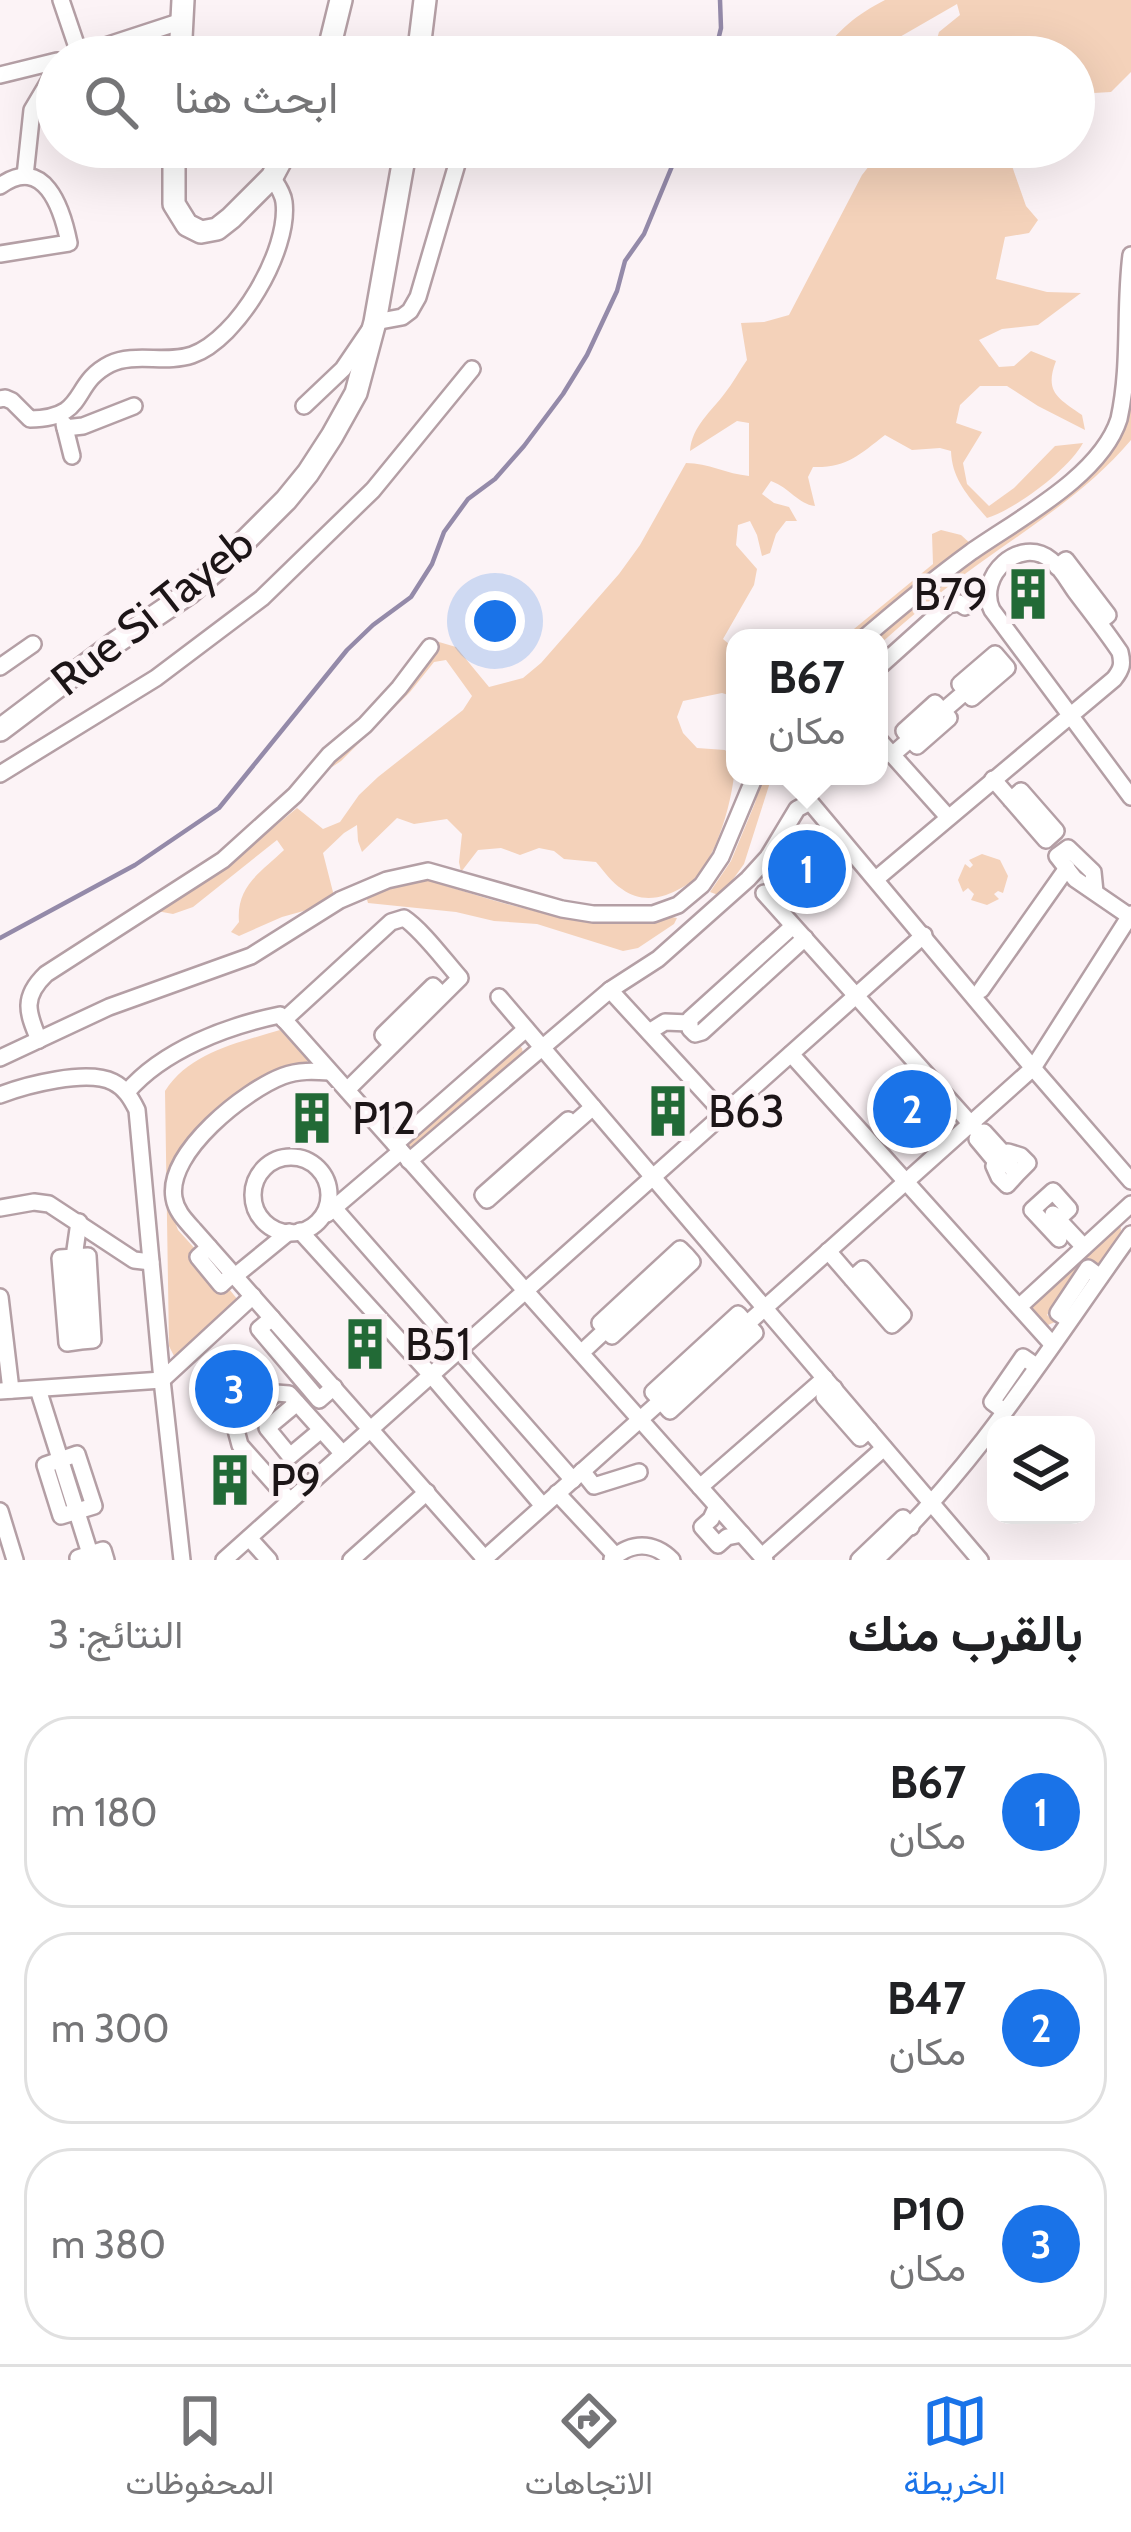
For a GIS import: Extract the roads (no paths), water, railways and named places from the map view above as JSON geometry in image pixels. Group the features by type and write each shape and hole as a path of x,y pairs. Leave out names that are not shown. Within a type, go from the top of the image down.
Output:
{"main road":[{"path":"332,36 341,0"},
{"path":"421,36 425,0"},
{"path":"174,168 174,204 188,225 201,232 217,229 276,168"},
{"name":"Rue Si Tayeb","path":"0,730 216,570 286,500 332,436 356,394 375,322 402,168"}],"street":[{"path":"61,0 71,36"},
{"path":"121,36 182,10"},
{"path":"0,76 36,67"},
{"path":"25,176 36,103"},
{"path":"304,406 343,369 375,322 402,317 410,310 418,297 456,168"},
{"path":"0,186 25,176 50,189 69,243 0,254"},
{"path":"72,456 63,422 96,373 116,361 191,355 208,347 233,324 275,255 284,221 284,197 272,177"},
{"path":"874,629 1097,458 1117,426 1127,383 1131,255"},
{"path":"0,774 156,678 262,598 373,490 472,369"},
{"path":"0,399 12,401 30,418 83,426 134,406"},
{"path":"876,879 1070,714 1114,679 1123,664 1120,652 1058,567 1047,557 1019,554 990,580 987,596 992,610 1070,714 1131,796"},
{"path":"888,659 948,605 965,607"},
{"path":"0,667 33,644"},
{"path":"39,1040 28,1006 37,983 223,860 295,795 328,755 365,725 430,647"},
{"path":"892,755 911,739 904,731 935,703 943,712 966,692 972,698 1007,668 1001,661"},
{"path":"888,750 948,817"},
{"path":"993,779 1011,800"},
{"path":"0,1058 109,1007 251,956 340,900 387,880 428,871 562,909 653,914 678,904 702,885 722,857 751,785"},
{"path":"234,1275 320,1220 610,990 658,959 748,879 802,805 811,802 1131,1181"},
{"path":"747,1324 906,1181 975,1129 1033,1068 1130,915 1067,868 981,990"},
{"path":"764,893 975,1129 984,1132 1005,1155 1008,1151 1028,1163 1017,1174"},
{"path":"284,1020 391,922 409,920 420,931 460,978 442,995 433,986 383,1035 392,1045 347,1090"},
{"path":"649,1032 665,1022 688,1023 799,932"},
{"path":"224,1560 924,935"},
{"path":"610,990 724,1114"},
{"path":"499,997 980,1560"},
{"path":"127,1091 194,1042 241,1024 280,1016 764,1558 884,1448"},
{"path":"402,1152 526,1030"},
{"path":"791,1054 1052,1344"},
{"path":"330,1072 300,1071 256,1090 227,1112 185,1157 177,1172 174,1201 179,1213 272,1318 259,1329 319,1400 334,1387 485,1559 661,1401"},
{"path":"0,1095 41,1083 98,1077 127,1091 137,1110 182,1560"},
{"path":"488,1200 492,1205 577,1130 572,1125 593,1107"},
{"path":"263,1253 268,1224 255,1205 255,1182 269,1164 290,1157 307,1160 324,1176 329,1198 320,1220"},
{"path":"1058,1228 1069,1209 1053,1191 1033,1210 1084,1247"},
{"path":"0,1208 49,1204 134,1260 151,1262"},
{"path":"1019,1307 1131,1204"},
{"path":"334,1208 578,1476 600,1491 639,1472"},
{"path":"74,1257 79,1222"},
{"path":"268,1224 295,1232 431,1376 543,1506"},
{"path":"875,1560 912,1526 1004,1411 992,1402 1023,1358 1036,1366 1052,1344 1069,1320 1058,1312 1088,1268 1100,1277 1131,1234"},
{"path":"828,1251 852,1279"},
{"path":"581,1353 606,1330 612,1336 692,1262 686,1255"},
{"path":"88,1256 93,1340 67,1343 60,1258 74,1257 88,1256"},
{"path":"0,1297 6,1391 162,1380 254,1297"},
{"path":"738,1314 755,1333 670,1411 661,1401 652,1392 738,1314"},
{"path":"700,1487 829,1383"},
{"path":"38,1389 61,1460"},
{"path":"290,1501 240,1445 238,1425 276,1393 289,1394 343,1454"},
{"path":"297,1402 267,1428 290,1456 321,1430"},
{"path":"77,1454 94,1506 77,1511 62,1516 45,1465 77,1454"},
{"path":"351,1560 428,1492"},
{"path":"557,1493 613,1558 630,1547 646,1546 672,1560"},
{"path":"717,1506 702,1527 718,1545 742,1534"},
{"path":"0,1511 15,1560"},
{"path":"77,1511 92,1559"},
{"path":"340,1560 393,1513 402,1524 362,1560"},
{"path":"859,1560 903,1518 921,1532 890,1560"},
{"path":"249,1538 269,1560"}],"waterway":[{"path":"719,36 720,0"},
{"path":"0,938 135,865 219,808 347,650 411,597 432,564 444,532 468,499 495,479 524,446 587,355 617,291 625,261 644,234 671,168"}],"place":[{"name":"B79","path":"1028,594"},
{"name":"B67","path":"807,869"},
{"name":"B47","path":"912,1109"},
{"name":"B63","path":"668,1111"},
{"name":"P12","path":"312,1118"},
{"name":"B51","path":"365,1344"},
{"name":"P10","path":"234,1389"},
{"name":"P9","path":"230,1480"}]}
